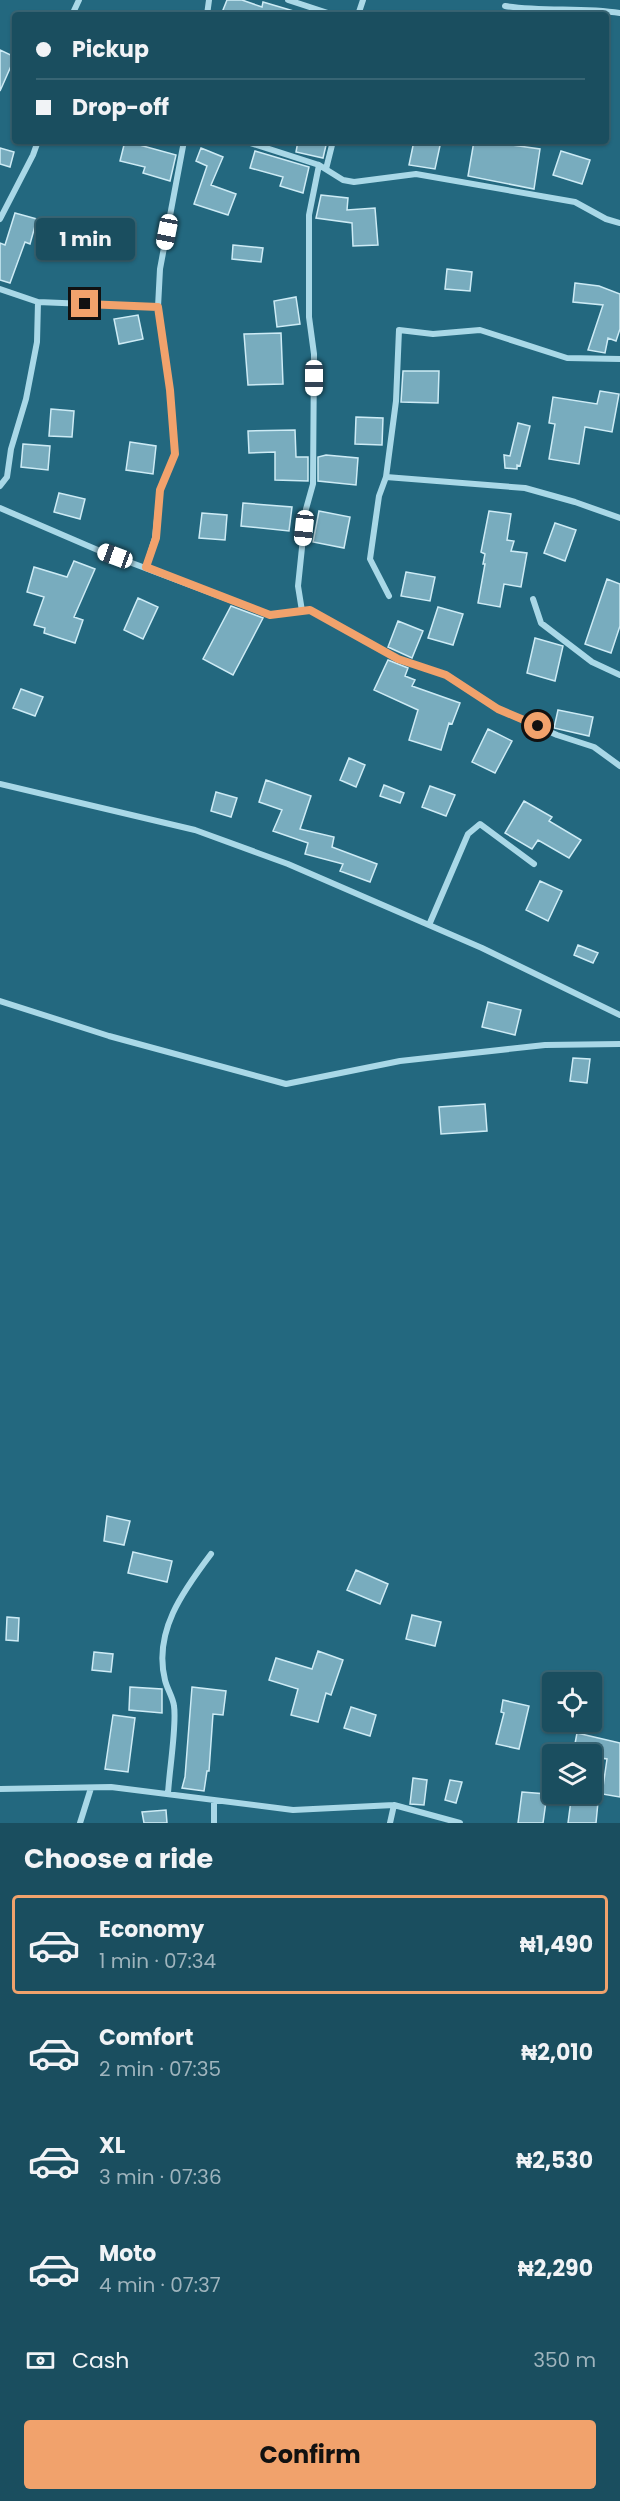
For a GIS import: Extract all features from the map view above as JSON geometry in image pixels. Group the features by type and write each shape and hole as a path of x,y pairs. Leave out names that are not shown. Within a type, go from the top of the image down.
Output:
{"street":[{"path":"288,0 325,12"},
{"path":"506,6 533,10 589,8 620,13"},
{"path":"0,219 37,144"},
{"path":"146,567 156,538 160,490 175,454 170,390 158,307 160,268 183,144"},
{"path":"253,144 319,165 343,180 354,182 416,174 575,202 606,219 620,223"},
{"path":"326,169 332,144"},
{"path":"302,611 298,586 306,509 314,484 314,354 309,317 309,215 319,165"},
{"path":"0,289 38,302 158,307"},
{"path":"0,486 7,477 11,448 26,399 37,342 38,302"},
{"path":"389,596 370,559 379,496 386,477 396,401 399,330 434,334 480,330 567,358 620,359"},
{"path":"386,477 525,488 620,518"},
{"path":"0,508 270,615 310,610 398,659 446,675 498,709 557,735 594,747 620,766"},
{"path":"533,599 541,623 592,662 620,675"},
{"path":"0,784 195,830 288,864 429,925 620,1015"},
{"path":"429,925 468,834 480,824 534,864"},
{"path":"0,1001 108,1036 286,1084 411,1060 545,1045 620,1044"},
{"path":"168,1794 175,1707 165,1679 162,1651 165,1629 191,1581 211,1554"},
{"path":"80,1823 92,1788"},
{"path":"0,1789 92,1788 168,1794 293,1809 394,1805 460,1823"},
{"path":"214,1800 214,1823"},
{"path":"390,1823 394,1805"}],"building":[{"path":"227,0 242,0 262,7 263,2 297,12 222,12"},
{"path":"0,50 12,56 12,64 0,91"},
{"path":"124,144 136,144 176,155 170,181 143,173 145,167 120,161"},
{"path":"297,144 326,144 323,158 296,152"},
{"path":"413,144 440,144 435,169 409,165"},
{"path":"473,144 505,144 540,149 534,189 468,176"},
{"path":"0,148 14,152 10,167 0,164"},
{"path":"201,148 223,157 211,185 236,194 228,215 194,204 207,166 196,161"},
{"path":"255,151 309,167 303,193 280,186 283,177 250,168"},
{"path":"561,151 590,160 582,184 553,175"},
{"path":"321,195 348,198 347,210 375,208 378,245 353,246 352,223 316,218"},
{"path":"15,213 37,219 30,244 25,242 10,283 0,280 0,243 5,245"},
{"path":"233,245 263,248 261,262 232,259"},
{"path":"447,269 472,272 470,291 445,289"},
{"path":"575,283 599,286 620,294 620,329 616,341 608,338 605,353 588,350 603,305 573,302"},
{"path":"296,297 300,324 277,327 274,301"},
{"path":"138,315 143,339 119,344 114,319"},
{"path":"281,333 283,384 248,385 244,334"},
{"path":"403,371 439,371 438,403 401,402"},
{"path":"600,391 619,394 612,432 585,427 579,464 549,459 555,424 549,423 553,397 597,404"},
{"path":"51,409 74,411 72,437 49,436"},
{"path":"356,417 383,418 382,445 355,444"},
{"path":"518,423 530,426 520,466 517,465 517,469 505,468 504,455 510,456"},
{"path":"295,430 296,457 308,457 308,481 275,480 275,452 249,453 248,431"},
{"path":"130,442 156,446 153,474 126,470"},
{"path":"23,444 50,446 48,470 21,467"},
{"path":"326,455 358,458 356,485 318,481 318,457"},
{"path":"59,493 85,499 80,519 54,512"},
{"path":"243,503 292,507 289,531 241,526"},
{"path":"319,511 350,517 344,548 313,542"},
{"path":"489,511 511,514 507,540 514,541 511,551 527,553 521,587 504,584 500,607 478,603 485,564 483,564 485,554 481,552"},
{"path":"202,513 227,515 225,540 199,538"},
{"path":"555,523 576,530 565,561 544,553"},
{"path":"74,561 95,569 74,617 83,620 75,643 44,633 45,628 34,625 44,597 27,592 34,567 67,577"},
{"path":"406,572 435,577 430,601 401,596"},
{"path":"607,579 620,584 620,626 611,653 585,644"},
{"path":"138,598 158,607 143,639 124,630"},
{"path":"231,606 263,618 233,675 203,659"},
{"path":"438,607 463,614 453,645 428,638"},
{"path":"398,621 423,631 412,658 388,647"},
{"path":"535,638 563,646 555,681 527,673"},
{"path":"388,660 408,668 405,676 415,680 412,686 460,703 452,724 449,723 441,750 409,740 418,710 374,690"},
{"path":"21,689 43,697 35,716 13,708"},
{"path":"558,710 593,717 589,736 554,728"},
{"path":"488,729 512,741 495,773 472,762"},
{"path":"349,758 365,765 356,787 340,780"},
{"path":"266,780 311,796 300,829 334,837 332,847 377,864 370,882 340,871 343,864 305,854 308,843 273,831 282,810 259,802"},
{"path":"384,785 404,793 400,803 380,796"},
{"path":"430,786 455,795 446,816 422,807"},
{"path":"216,792 237,798 231,817 211,811"},
{"path":"524,801 552,817 549,821 581,840 569,858 538,840 532,849 505,833"},
{"path":"540,881 562,891 548,921 526,910"},
{"path":"578,945 598,953 593,963 574,955"},
{"path":"488,1002 521,1010 515,1035 482,1027"},
{"path":"573,1058 590,1059 587,1083 570,1081"},
{"path":"485,1104 487,1131 441,1134 439,1107"},
{"path":"107,1516 130,1521 124,1545 104,1541"},
{"path":"133,1552 172,1561 167,1582 128,1573"},
{"path":"356,1570 388,1584 380,1604 347,1590"},
{"path":"412,1615 441,1622 435,1646 406,1639"},
{"path":"7,1617 19,1618 18,1641 6,1640"},
{"path":"318,1651 343,1660 331,1695 326,1693 318,1722 291,1715 298,1689 269,1680 276,1658 312,1669"},
{"path":"94,1652 113,1654 111,1672 92,1670"},
{"path":"130,1687 162,1689 162,1713 129,1710"},
{"path":"192,1687 226,1691 223,1715 213,1714 209,1771 207,1771 204,1791 182,1788 185,1777"},
{"path":"503,1700 529,1706 519,1749 496,1744 504,1713 501,1712"},
{"path":"351,1707 376,1715 370,1736 344,1728"},
{"path":"113,1715 135,1718 128,1772 105,1769"},
{"path":"577,1733 620,1743 620,1797 602,1794 607,1759 602,1758 602,1744 575,1744"},
{"path":"413,1778 427,1780 424,1805 410,1804"},
{"path":"450,1780 462,1782 456,1803 445,1800"},
{"path":"522,1792 542,1794 542,1804 546,1804 543,1823 518,1823"},
{"path":"570,1804 598,1804 596,1823 568,1823"},
{"path":"166,1810 167,1823 144,1823 142,1812"}],"route":[{"path":"85,304 158,307 170,390 175,454 160,490 156,538 146,567 270,615 310,610 398,659 446,675 498,709 538,726"}]}
